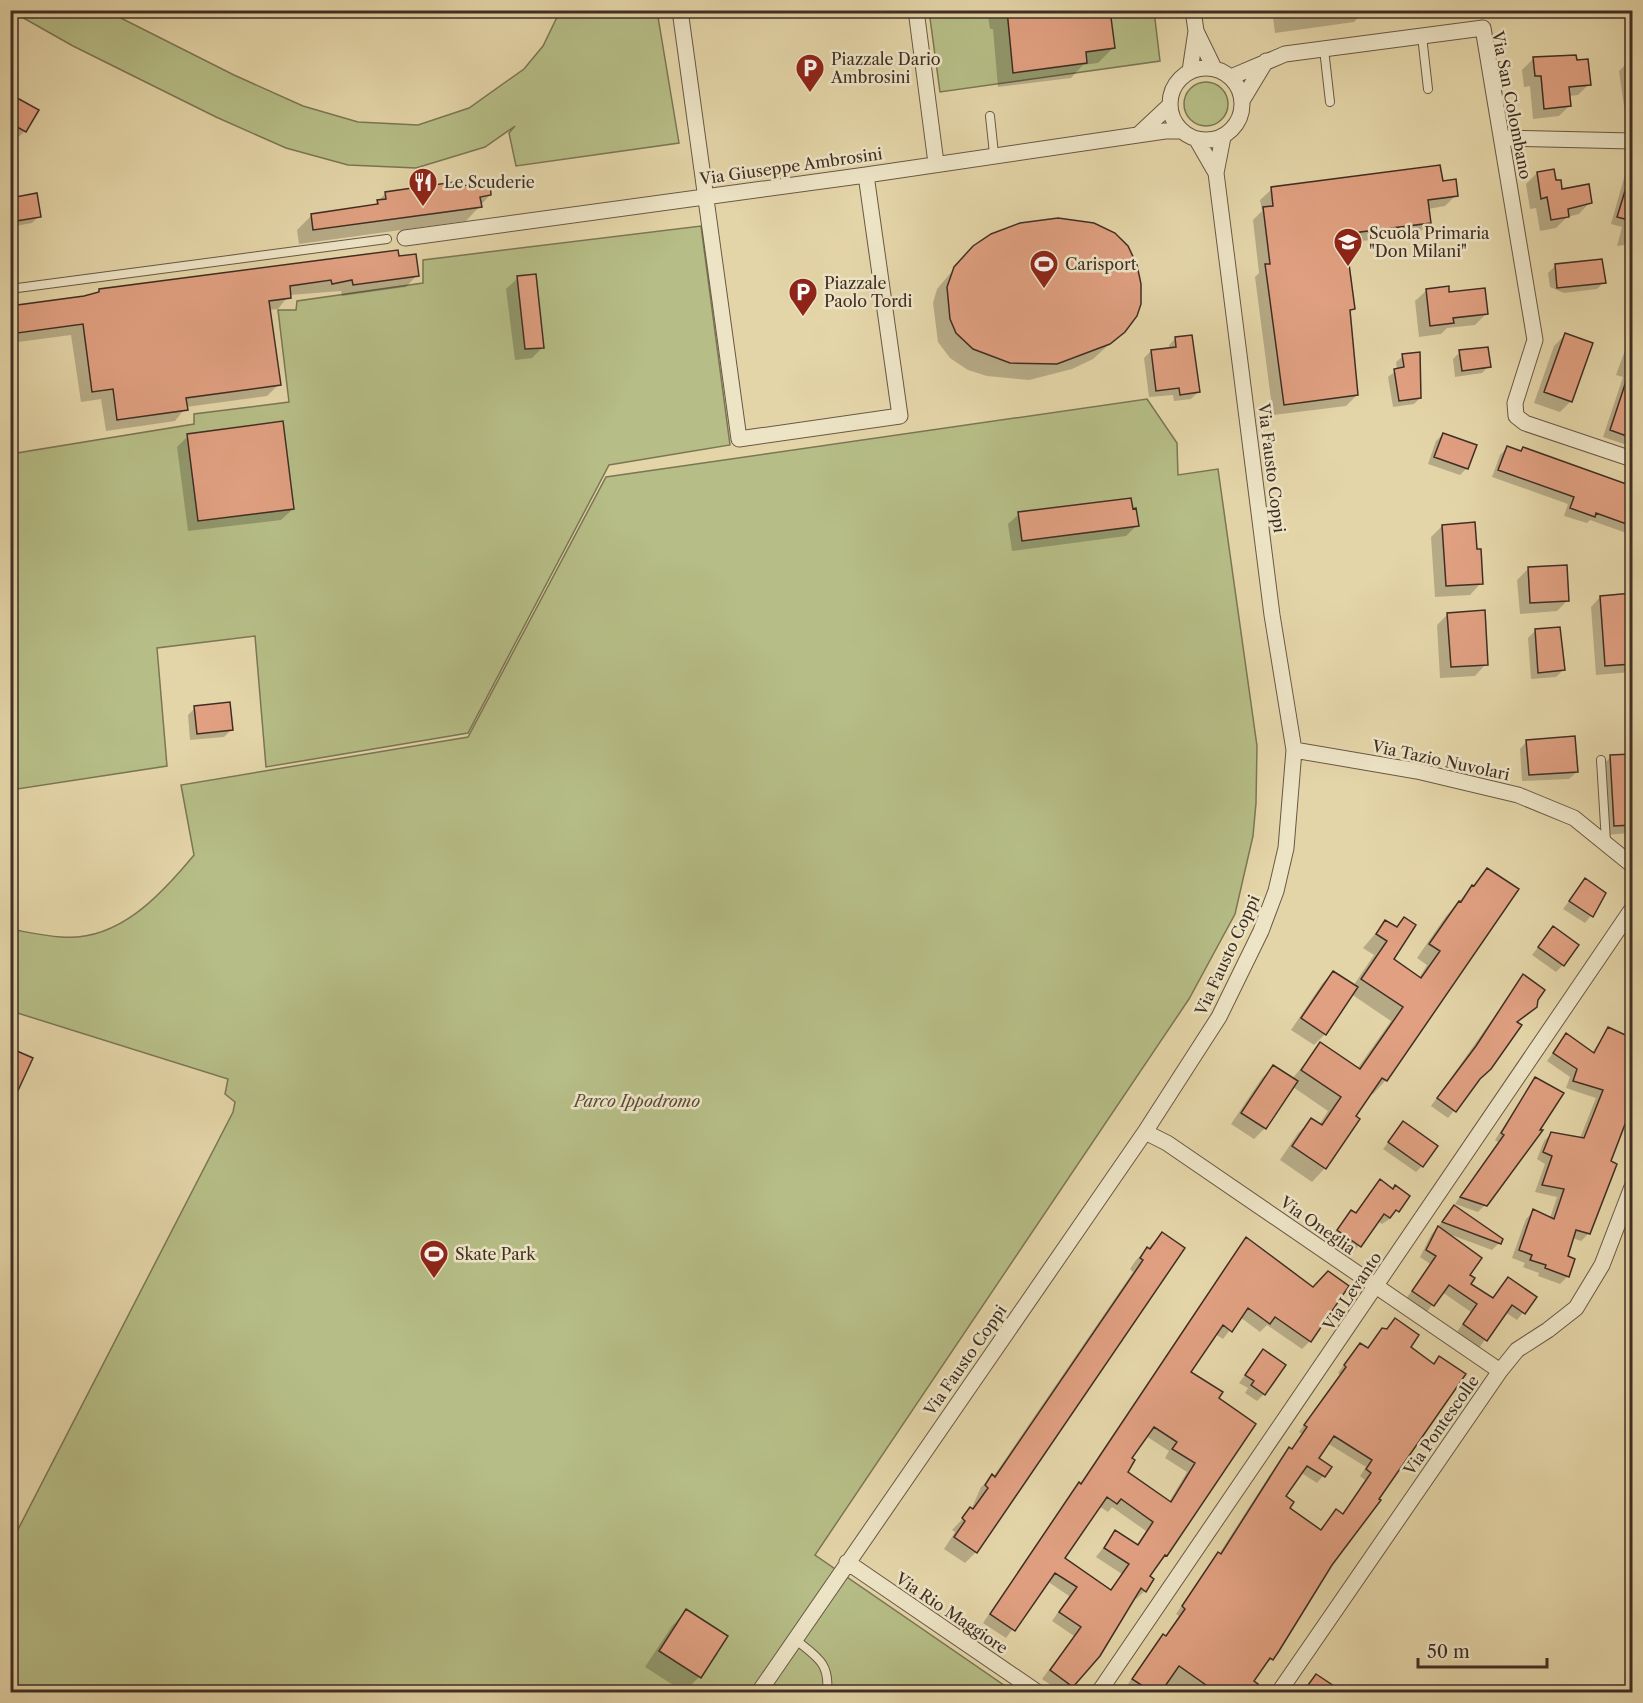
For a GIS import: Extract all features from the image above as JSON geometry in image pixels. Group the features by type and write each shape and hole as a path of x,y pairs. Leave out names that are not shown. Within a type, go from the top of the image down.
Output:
{"street":[{"path":"680,10 739,439 900,416 866,175"},
{"path":"916,10 936,163"},
{"path":"1190,71 1196,31 1193,10"},
{"name":"Via San Colombano","path":"1231,77 1285,54 1483,28 1535,340 1515,403 1516,416 1525,423 1632,459"},
{"path":"1196,31 1214,68"},
{"path":"1243,99 1239,87 1231,77 1214,68 1190,71 1175,85 1170,106 1171,116 1181,131 1197,140 1215,140 1223,136 1239,121 1243,99 1266,61"},
{"path":"1135,137 1170,106"},
{"name":"Via Giuseppe Ambrosini","path":"401,238 866,175 994,154 1135,137 1165,131 1181,131"},
{"name":"Via Fausto Coppi","path":"759,1692 1145,1132 1219,1017 1261,931 1276,891 1286,848 1294,750 1272,615 1216,173 1223,136"},
{"path":"1502,138 1549,137 1632,141"},
{"path":"1197,140 1216,173"},
{"name":"Via Tazio Nuvolari","path":"1294,750 1418,771 1501,790 1574,818 1632,865"},
{"name":"Via Levanto","path":"1099,1692 1377,1287 1632,909"},
{"name":"Via Oneglia","path":"1145,1132 1167,1143 1500,1371"},
{"name":"Via Pontescolle","path":"1279,1692 1500,1371 1517,1350 1576,1308 1602,1265 1632,1187"},
{"name":"Via Rio Maggiore","path":"847,1562 1037,1692"}],"lane":[{"path":"1422,36 1428,89"},
{"path":"1324,49 1330,102"},
{"path":"990,116 994,154"},
{"path":"10,289 387,239"},
{"path":"1601,760 1606,842"},
{"path":"796,1640 820,1659 828,1673 827,1692"}],"green space":[{"path":"11,11 107,11 234,75 303,106 358,122 418,125 469,108 524,69 543,46 560,11 657,11 679,143 516,166 509,133 515,126 485,147 416,168 348,165 286,148 216,117 73,46"},
{"path":"929,11 1154,11 1160,61 940,92"},
{"path":"1206,82 1215,83 1222,88 1227,95 1227,113 1222,120 1215,125 1206,126 1197,125 1190,120 1185,113 1184,104 1185,95 1190,88 1197,83"},
{"path":"701,226 730,445 609,465 468,733 266,767 255,636 157,648 167,766 11,790 11,454 194,424 194,414 289,402 278,310 296,310 297,301 423,283 423,260"},
{"name":"Parco Ippodromo","path":"1147,399 1177,443 1178,475 1218,469 1257,746 1253,836 1235,914 1189,999 815,1555 1008,1688 1005,1692 11,1692 11,1543 233,1112 235,1102 225,1094 228,1079 11,1011 10,929 61,937 82,937 101,932 137,913 194,855 181,785 468,737 606,477"}],"building":[{"path":"1007,10 1110,10 1115,48 1086,52 1087,63 1013,73"},
{"path":"1576,55 1577,60 1588,59 1591,85 1569,87 1571,106 1544,109 1541,76 1535,76 1533,57"},
{"path":"10,94 39,110 26,132 10,123"},
{"path":"1440,165 1443,181 1456,179 1458,196 1428,200 1431,223 1345,234 1355,309 1350,310 1358,395 1284,405 1265,264 1270,264 1263,207 1273,206 1271,187"},
{"path":"1554,169 1556,180 1561,180 1562,189 1589,184 1592,203 1568,209 1569,217 1551,220 1547,197 1541,199 1537,172"},
{"path":"1629,178 1632,178 1632,221 1617,217"},
{"path":"461,181 462,186 490,182 491,195 480,197 482,207 313,230 311,214 378,204 377,200 386,199 385,192"},
{"path":"37,193 41,217 10,222 10,198"},
{"name":"Carisport","path":"1058,218 1094,223 1115,233 1128,246 1137,265 1141,284 1141,304 1137,316 1125,332 1110,344 1057,364 1010,363 973,349 956,333 950,319 947,287 954,267 973,246 991,234 1020,223"},
{"path":"398,250 399,256 416,254 419,276 353,285 352,280 332,284 331,280 290,286 291,298 269,301 281,385 186,398 188,410 117,420 113,389 92,392 83,324 10,334 10,306 84,296 99,292 99,289"},
{"path":"1602,259 1606,283 1557,288 1555,264"},
{"path":"536,274 544,348 525,349 517,276"},
{"path":"1449,286 1449,292 1485,288 1488,314 1453,318 1454,323 1430,326 1426,289"},
{"path":"1565,333 1593,343 1572,402 1544,392"},
{"path":"1192,335 1200,392 1180,395 1179,388 1156,391 1151,350 1176,347 1175,337"},
{"path":"1488,347 1491,367 1462,371 1459,350"},
{"path":"1420,352 1421,398 1399,401 1394,369 1404,367 1402,354"},
{"path":"1630,369 1632,369 1632,438 1610,430"},
{"path":"283,421 294,509 198,521 187,434"},
{"path":"1443,433 1477,445 1468,469 1434,457"},
{"path":"1507,446 1521,451 1523,447 1632,486 1632,526 1596,513 1595,517 1570,508 1574,497 1498,470"},
{"path":"1131,498 1133,509 1136,508 1139,526 1022,541 1018,512"},
{"path":"1475,522 1477,549 1481,549 1483,584 1446,586 1442,525"},
{"path":"1567,565 1569,601 1530,603 1528,567"},
{"path":"1632,593 1632,664 1605,666 1600,596"},
{"path":"1485,610 1488,665 1451,667 1447,613"},
{"path":"1560,627 1565,670 1538,673 1535,629"},
{"path":"230,702 233,730 197,734 194,706"},
{"path":"1575,736 1578,772 1529,775 1526,740"},
{"path":"1632,754 1632,825 1614,826 1610,755"},
{"path":"1487,868 1519,889 1387,1081 1382,1078 1356,1116 1360,1119 1326,1169 1292,1146 1311,1118 1322,1125 1341,1097 1301,1070 1320,1042 1360,1069 1403,1007 1361,979 1387,941 1376,934 1385,920 1397,927 1404,917 1416,925 1394,959 1421,978 1440,951 1429,944 1459,901 1461,902"},
{"path":"1585,878 1606,893 1593,917 1569,901"},
{"path":"1553,926 1579,945 1564,966 1538,947"},
{"path":"1333,971 1358,987 1326,1035 1301,1018"},
{"path":"1523,974 1545,990 1538,1000 1537,1007 1517,1022 1522,1025 1491,1069 1480,1079 1456,1112 1437,1098 1476,1046"},
{"path":"1608,1027 1632,1038 1632,1106 1611,1161 1617,1164 1590,1234 1576,1230 1568,1256 1575,1259 1569,1277 1545,1268 1546,1265 1530,1260 1532,1255 1519,1250 1533,1209 1554,1219 1564,1189 1542,1185 1552,1156 1543,1152 1551,1132 1584,1138 1603,1090 1573,1081 1577,1069 1553,1053 1566,1033 1594,1053"},
{"path":"10,1048 33,1058 10,1108"},
{"path":"1273,1065 1298,1081 1266,1129 1241,1113"},
{"path":"1535,1077 1564,1093 1540,1130 1543,1130 1487,1206 1460,1197 1504,1135 1501,1133"},
{"path":"1403,1121 1438,1146 1423,1167 1388,1142"},
{"path":"1380,1179 1393,1189 1395,1185 1410,1196 1399,1212 1396,1210 1390,1218 1384,1214 1361,1247 1337,1230 1351,1210 1356,1213"},
{"path":"1454,1205 1503,1239 1501,1244 1442,1222"},
{"path":"1438,1226 1482,1258 1470,1275 1475,1278 1471,1284 1493,1298 1508,1277 1537,1297 1525,1314 1512,1305 1487,1341 1463,1324 1477,1304 1449,1285 1434,1306 1412,1291 1436,1256 1426,1250"},
{"path":"1162,1232 1185,1248 977,1553 954,1537 965,1521 962,1518 970,1507 973,1509 988,1488 985,1485 992,1474 995,1477 1143,1260 1140,1258 1147,1247 1150,1249"},
{"path":"1246,1237 1313,1287 1328,1271 1349,1286 1311,1342 1275,1317 1270,1324 1248,1308 1232,1332 1223,1325 1191,1372 1223,1392 1219,1398 1256,1424 1167,1556 1165,1555 1150,1576 1154,1579 1146,1592 1141,1588 1100,1656 1073,1687 1050,1670 1081,1627 1059,1612 1077,1587 1055,1573 1015,1631 990,1614 1079,1482 1081,1484","holes":["1154,1427 1177,1442 1172,1449 1195,1463 1171,1502 1128,1472 1135,1460 1132,1458","1107,1497 1117,1504 1121,1499 1153,1522 1138,1545 1115,1530 1104,1548 1129,1564 1111,1590 1065,1558"]},
{"path":"1395,1318 1419,1335 1411,1347 1434,1364 1439,1356 1466,1374 1379,1499 1381,1500 1332,1565 1273,1660 1270,1658 1254,1681 1258,1684 1252,1692 1216,1692 1179,1666 1161,1692 1152,1692 1132,1679 1163,1634 1166,1636 1185,1609 1182,1606 1218,1552 1221,1554 1289,1447 1292,1449 1307,1427 1304,1425 1346,1367 1344,1365 1360,1343 1368,1348 1382,1328 1387,1329","holes":["1334,1436 1372,1460 1366,1469 1371,1473 1343,1514 1336,1509 1321,1530 1290,1508 1294,1502 1286,1496 1307,1466 1325,1477 1332,1467 1319,1458"]},
{"path":"1263,1349 1286,1365 1265,1395 1251,1385 1254,1381 1245,1375"},
{"path":"686,1609 728,1636 701,1678 659,1651"},
{"path":"1316,1674 1343,1692 1303,1692"}],"place":[{"name":"Piazzale Dario Ambrosini","path":"810,94"},
{"name":"Le Scuderie","path":"423,208"},
{"name":"Scuola Primaria \"Don Milani\"","path":"1348,268"},
{"name":"Carisport","path":"1044,290"},
{"name":"Piazzale Paolo Tordi","path":"803,318"},
{"name":"Skate Park","path":"434,1280"}]}
